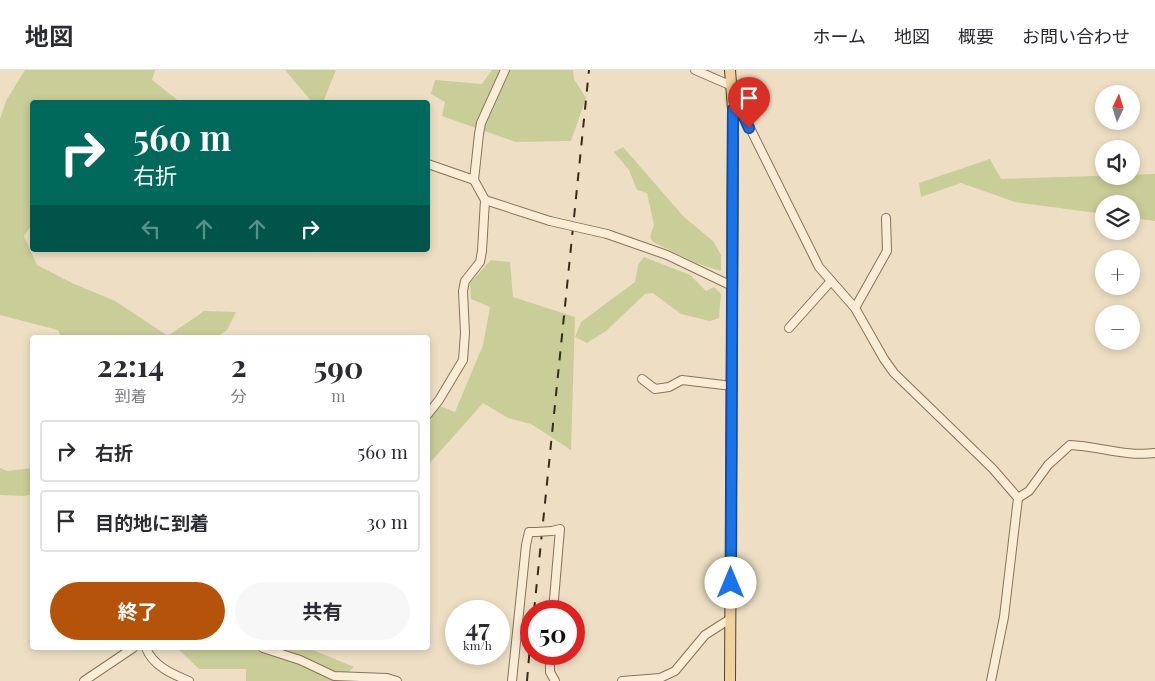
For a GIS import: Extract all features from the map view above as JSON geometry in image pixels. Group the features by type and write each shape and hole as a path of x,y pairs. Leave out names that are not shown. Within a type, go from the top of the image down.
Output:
{"main road":[{"path":"730,70 733,109 730,681"}],"street":[{"path":"430,411 463,360 465,334 463,291 465,280 480,262 485,200 474,180 481,123 505,70"},
{"path":"695,70 732,86"},
{"path":"733,109 741,110 819,267 855,308 894,373 993,469 1018,498 1004,617 991,681"},
{"path":"430,165 474,180"},
{"path":"485,200 550,221 607,234 667,255 732,286"},
{"path":"855,308 888,250 886,218"},
{"path":"789,328 831,282"},
{"path":"642,379 655,390 669,387 682,380 732,386"},
{"path":"1018,498 1029,491 1048,464 1070,445 1089,446 1119,453 1155,453"},
{"path":"520,600 529,532 556,530 553,600"},
{"path":"512,681 520,603"},
{"path":"622,681 660,678 675,671 705,634 730,619"},
{"path":"84,681 130,650"},
{"path":"147,650 149,656 159,666 190,681"},
{"path":"269,650 300,660 334,676 387,678 396,681"},
{"path":"550,665 550,681"},
{"path":"550,672 555,681"}],"green space":[{"path":"25,70 155,70 152,80 177,100 30,100 30,227 24,236 37,265 72,283 115,301 166,335 60,335 58,330 0,315 0,119 6,101"},
{"path":"285,70 336,70 324,100 310,100"},
{"path":"492,70 573,70 574,79 586,98 571,141 516,142 442,116 445,102 431,94 435,80 482,84"},
{"path":"623,147 684,217 713,241 721,255 721,271 696,263 653,242 650,237 654,225 647,193 637,190 629,170 614,152"},
{"path":"990,159 1001,179 1095,176 1095,185 1140,185 1140,174 1155,174 1155,221 1140,219 1140,195 1095,195 1095,213 1015,202 961,183 921,197 919,183"},
{"path":"644,257 690,275 706,291 714,287 721,294 719,318 710,321 681,314 653,293 645,294 606,331 587,343 575,337 581,322 635,282 638,265"},
{"path":"491,260 510,262 513,297 575,317 571,450 531,424 508,418 483,403 430,463 430,402 455,412 483,345 490,307 471,299 470,283"},
{"path":"204,311 236,312 227,330 220,335 169,335"},
{"path":"0,468 7,471 30,468 30,494 0,495"},
{"path":"179,650 313,650 354,667 338,681 246,681 246,669 199,669"}],"railway":[{"path":"535,600 589,70"},
{"path":"527,681 528,665"}],"route":[{"path":"731,583 733,109 741,110 749,128"}]}
